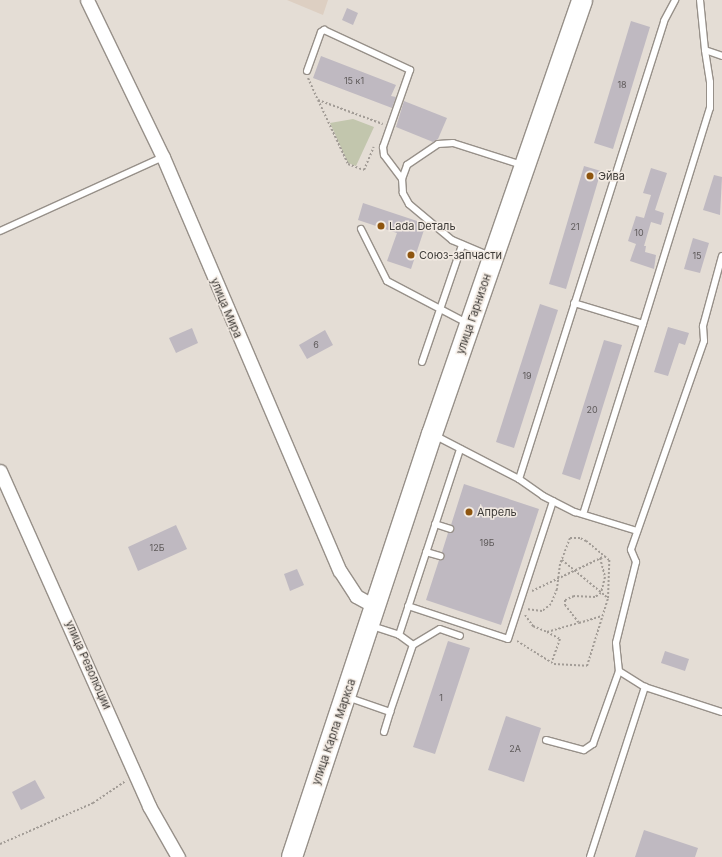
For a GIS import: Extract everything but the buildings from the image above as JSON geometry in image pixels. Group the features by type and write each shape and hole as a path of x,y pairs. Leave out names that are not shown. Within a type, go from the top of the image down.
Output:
{"main road":[{"name":"улица Гарнизон","path":"376,607 432,434 582,0"},
{"name":"улица Карла Маркса","path":"292,857 376,607"}],"street":[{"name":"улица Мира","path":"87,0 163,157 340,572 356,596 376,607"},
{"name":"улица Революции","path":"0,471 136,775 178,857"}],"lane":[{"path":"519,479 664,21 675,0"},
{"path":"583,514 710,108 710,82 700,0"},
{"path":"307,71 322,30 366,48 368,52 410,70 383,146 384,155 402,179"},
{"path":"705,50 722,56"},
{"path":"494,258 462,244 435,228 409,204 403,193 402,179 407,165 438,144 454,143 524,166"},
{"path":"0,231 163,157"},
{"path":"362,229 383,277 470,325"},
{"path":"422,362 462,244"},
{"path":"546,740 584,750 593,744 619,671 616,643 636,562 631,550 704,341 703,326 722,256"},
{"path":"574,303 643,324"},
{"path":"432,434 519,479 553,501 583,514 637,531"},
{"path":"399,635 460,449"},
{"path":"408,606 508,638 553,501"},
{"path":"435,524 450,529"},
{"path":"426,552 440,556"},
{"path":"370,626 399,635 413,645"},
{"path":"384,732 413,645 440,629 460,636"},
{"path":"619,671 645,687 722,712"},
{"path":"590,857 645,687"},
{"path":"346,697 390,712"}],"path":[{"path":"307,71 318,100 348,164 364,170 375,144"},
{"path":"318,100 381,123 380,131"},
{"path":"509,636 551,662 587,666 608,598 608,560 605,556 580,538 570,538 562,560 559,579 551,604 542,611 521,609 533,626 560,639 551,662"},
{"path":"523,594 559,579 605,556"},
{"path":"579,623 565,605 565,600 574,596 595,597 601,592 605,577 600,558"},
{"path":"562,560 608,598"},
{"path":"547,632 602,616"},
{"path":"0,844 93,802 136,775"}],"shaded area":[{"path":"287,0 328,0 323,15"}],"green space":[{"path":"353,119 374,127 356,166 348,163 330,123"}],"place":[{"name":"Эйва","path":"590,176"},
{"name":"Lada Dеталь","path":"381,226"},
{"name":"Союз-запчасти","path":"411,255"},
{"name":"Апрель","path":"469,512"}]}
